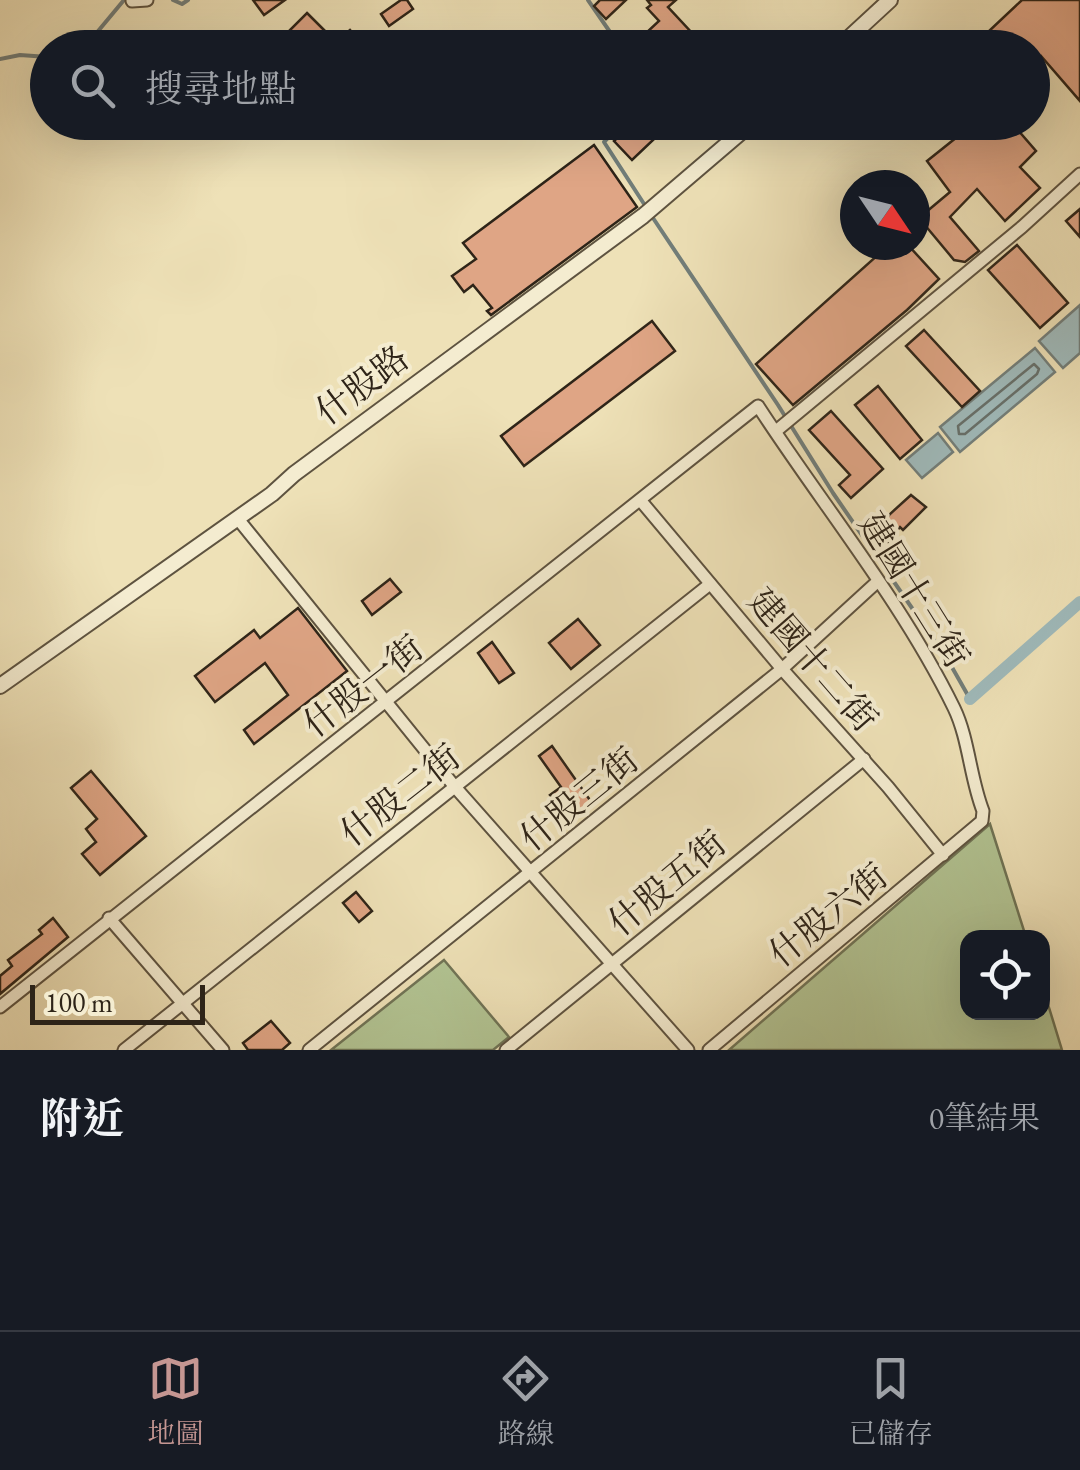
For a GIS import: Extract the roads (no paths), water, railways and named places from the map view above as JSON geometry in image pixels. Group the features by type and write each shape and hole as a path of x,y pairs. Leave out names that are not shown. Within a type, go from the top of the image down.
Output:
{"street":[{"path":"132,1 146,0"},
{"path":"858,30 890,0"},
{"name":"什股路","path":"0,686 238,519 354,428 643,216 732,140"},
{"path":"776,431 1080,174"},
{"name":"建國十三街","path":"758,406 922,650 956,713 983,811 982,821"},
{"name":"什股一街","path":"0,1006 758,406"},
{"name":"建國十二街","path":"641,501 944,856"},
{"path":"238,519 455,787 688,1050"},
{"name":"什股三街","path":"309,1050 782,669 878,582"},
{"name":"什股二街","path":"124,1050 710,584"},
{"name":"什股五街","path":"506,1050 864,760"},
{"name":"什股六街","path":"709,1050 982,821"},
{"path":"109,918 223,1050"}],"water":[{"path":"1080,305 1080,353 1063,368 1039,341"},
{"path":"1035,348 1055,372 960,452 940,427"},
{"path":"938,433 953,452 922,478 906,460"}],"waterway":[{"path":"99,30 124,0"},
{"path":"173,0 182,4 188,0"},
{"path":"588,0 609,30"},
{"path":"0,59 30,56"},
{"path":"606,140 646,207"},
{"path":"651,215 970,699"},
{"path":"970,699 1080,602"}]}
